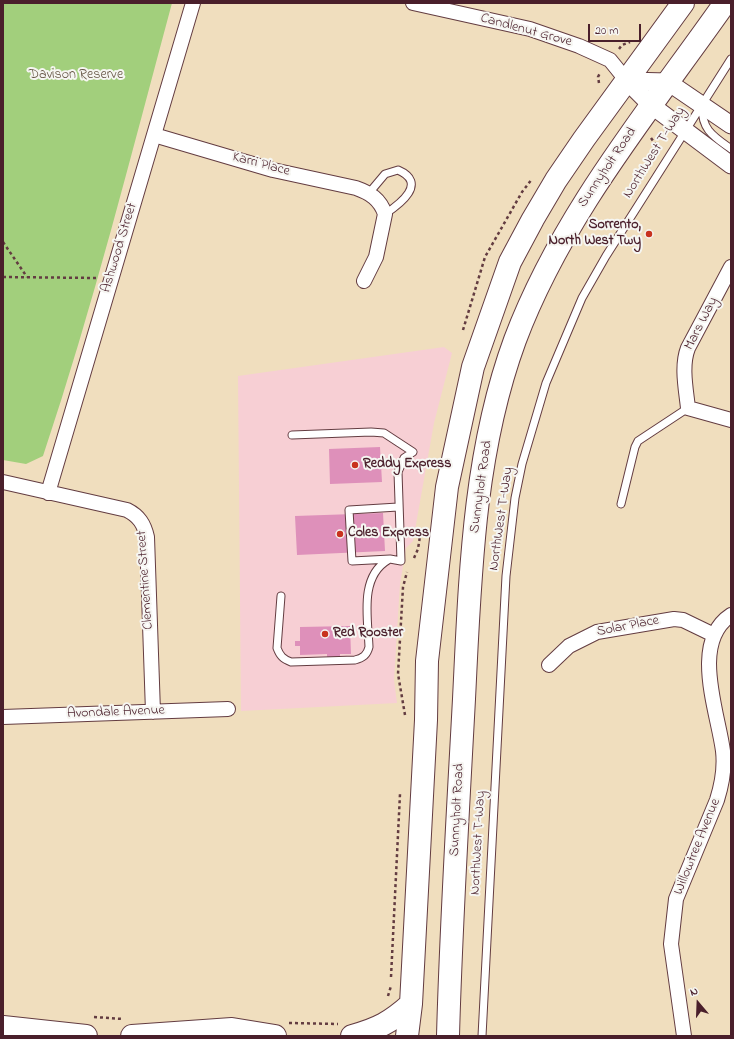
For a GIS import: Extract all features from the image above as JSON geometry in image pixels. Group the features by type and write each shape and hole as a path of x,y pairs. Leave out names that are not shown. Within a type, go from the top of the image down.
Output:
{"main road":[{"path":"407,1036 411,1004 426,720 427,661 447,487 473,367 510,262 533,218 564,168 683,3"},
{"name":"Sunnyholt Road","path":"448,1036 469,590 483,466 491,422 515,340 533,298 571,226 601,176 725,3"},
{"path":"352,1036 372,1030 394,1020 411,1004"},
{"path":"3,1027 86,1036"},
{"path":"132,1036 232,1029 275,1036"}],"street":[{"name":"Ashwood Street","path":"48,493 193,3"},
{"name":"Candlenut Grove","path":"413,3 530,30 579,46 610,60 627,81"},
{"path":"627,81 668,82 731,125"},
{"path":"627,81 651,105 731,165"},
{"name":"Karri Place","path":"154,134 273,170 356,188 368,193 378,200 385,214"},
{"path":"364,281 376,257 385,214"},
{"name":"Mars Way","path":"688,408 685,370 686,353 731,266"},
{"path":"688,408 731,420"},
{"name":"Clementine Street","path":"3,482 127,510 134,514 142,523 146,537 153,712"},
{"name":"Willowtree Avenue","path":"684,1036 671,944 676,899 717,800 722,783 723,751 709,664 709,651 714,635 724,619 731,615"},
{"name":"Solar Place","path":"549,665 576,641 597,632 674,619 683,620 714,635"},
{"name":"Avondale Avenue","path":"3,717 228,709"}],"lane":[{"name":"NorthWest T-Way","path":"482,1036 506,576 515,498 522,464 546,383 582,298 606,256 731,59"},
{"path":"702,104 702,119 706,128 713,136 731,149"},
{"path":"686,131 696,130 713,136"},
{"path":"368,193 385,174 398,170 405,173 411,183 410,191 400,204 385,214"},
{"path":"621,504 638,441 688,408"},
{"path":"292,435 371,432 384,433 394,438 413,452 404,458 398,472 401,561 390,559 352,561 349,510 398,507"},
{"path":"281,596 277,648 280,655 285,660 291,662 355,660 363,658 368,653 369,647 368,592 373,575 380,565 390,559"}],"path":[{"path":"3,242 28,278"},
{"path":"3,277 111,279"},
{"path":"405,578 398,674 406,721"},
{"path":"387,1001 391,987 401,791"}],"shaded area":[{"path":"444,347 452,353 434,423 413,541 406,548 400,584 394,680 397,703 241,711 238,376"}],"green space":[{"name":"Davison Reserve","path":"3,3 172,3 111,231 61,400 43,456 26,464 3,460"}],"building":[{"name":"Reddy Express","path":"380,447 382,482 330,484 329,449"},
{"name":"Coles Express","path":"383,513 385,551 297,555 295,516"},
{"name":"Red Rooster","path":"350,626 351,654 340,654 340,663 327,664 327,654 300,655 300,646 295,646 295,641 300,641 300,627"}],"place":[{"name":"Sorrento, North West Twy","path":"649,234"},
{"name":"Reddy Express","path":"355,465"},
{"name":"Coles Express","path":"340,534"},
{"name":"Red Rooster","path":"325,634"}]}
